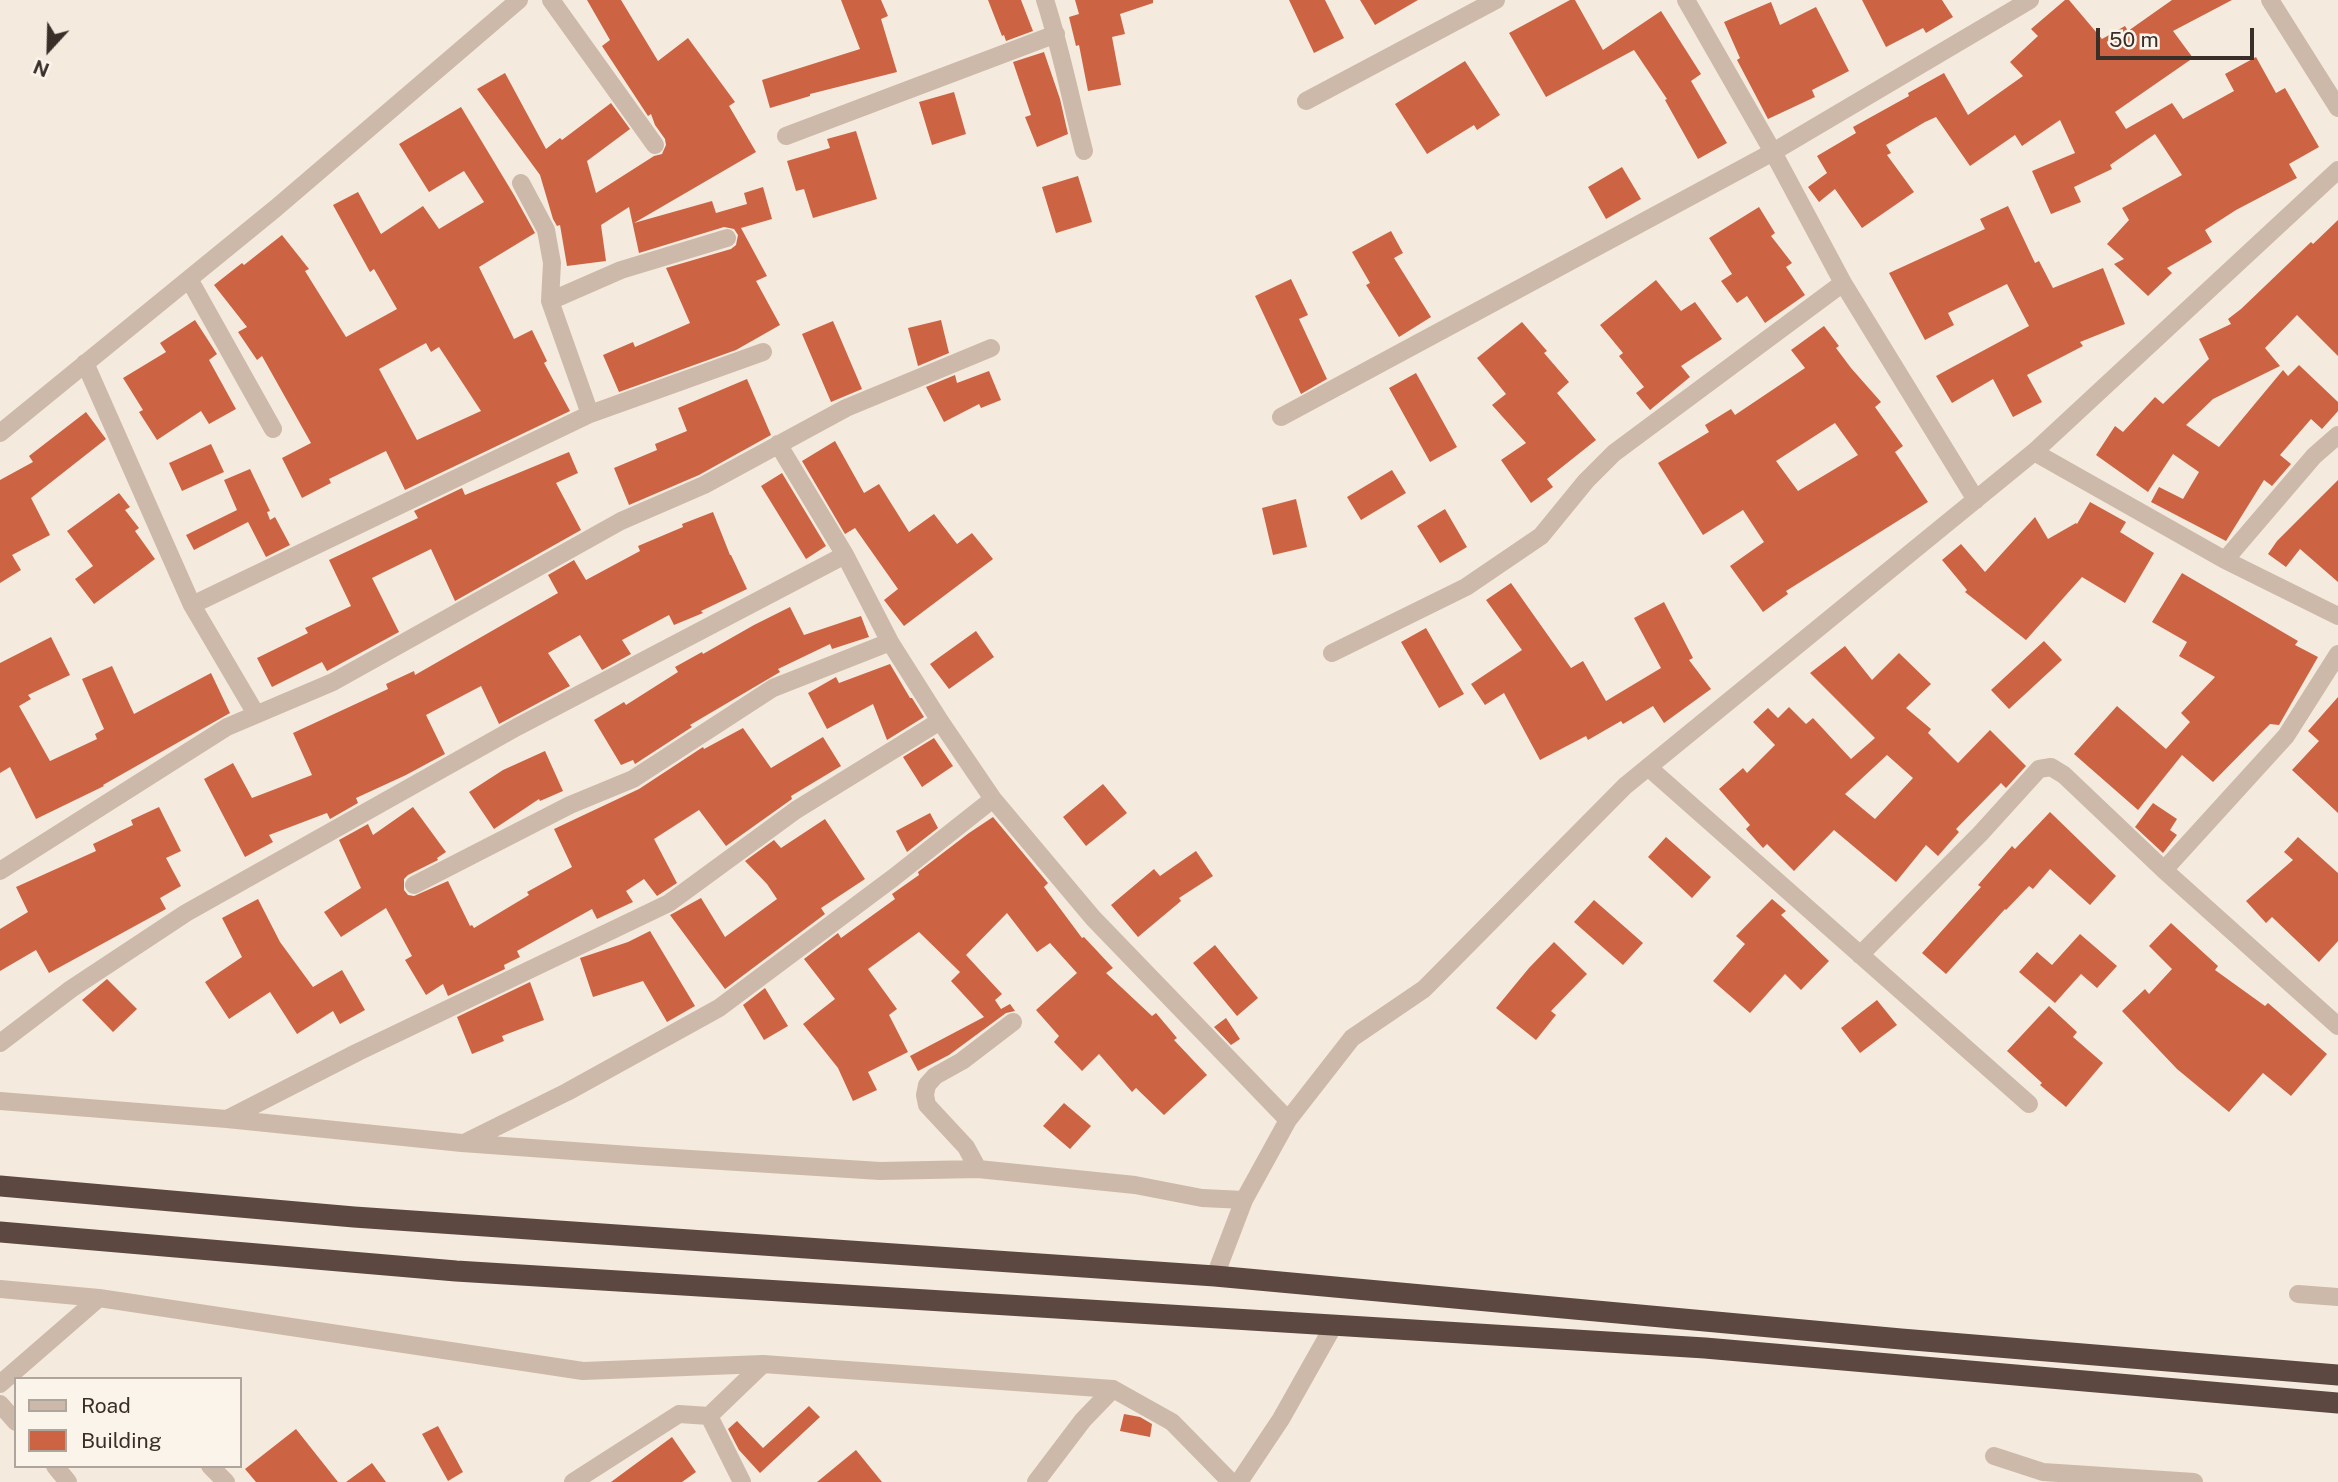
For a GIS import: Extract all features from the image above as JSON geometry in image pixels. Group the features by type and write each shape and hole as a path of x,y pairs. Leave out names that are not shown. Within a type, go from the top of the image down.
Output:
{"highway":[{"path":"0,1186 354,1217 1215,1276 1901,1339 2338,1375"},
{"path":"0,1232 456,1271 1705,1348 2338,1403"},
{"path":"1705,1348 1707,1321"}],"street":[{"path":"0,433 276,208 519,0"},
{"path":"551,0 654,145"},
{"path":"1045,0 1056,34 1059,56 1084,151"},
{"path":"1306,101 1496,0"},
{"path":"1686,0 1773,152 1843,283 1976,500"},
{"path":"1280,417 1773,152 2030,0"},
{"path":"2272,1 2338,108"},
{"path":"786,136 1056,34"},
{"path":"1215,1276 1244,1200 1288,1120 1352,1038 1424,989 1625,786 2034,452 2338,170"},
{"path":"521,183 546,230 552,263 550,301 590,414"},
{"path":"550,301 621,270 727,238"},
{"path":"189,279 272,429"},
{"path":"1332,653 1466,587 1541,536 1586,481 1614,453 1843,283"},
{"path":"3,863 227,727 333,682 621,521 704,485 846,408 991,348"},
{"path":"192,605 590,414 763,352"},
{"path":"85,363 192,605 256,714"},
{"path":"2225,560 2314,456 2338,435"},
{"path":"778,444 845,555 890,642 993,799 1093,918 1288,1120"},
{"path":"2034,452 2225,560 2338,616"},
{"path":"0,1043 71,989 186,913 517,727 845,555"},
{"path":"414,885 570,805 633,779 773,688 890,642"},
{"path":"2164,870 2286,736 2338,654"},
{"path":"227,1119 371,1046 669,903 796,810 940,721"},
{"path":"1648,767 2029,1104"},
{"path":"1860,955 1980,834 2039,769 2052,767 2064,775 2164,870 2338,1026"},
{"path":"462,1143 567,1092 719,1008 893,878 993,799"},
{"path":"978,1169 966,1147 927,1105 927,1085 935,1076 962,1061 1013,1022"},
{"path":"0,1101 227,1119 462,1143 880,1171 978,1169 1135,1185 1202,1198 1244,1200"},
{"path":"0,1289 99,1298 583,1371 764,1364 1113,1390 1172,1422 1231,1482"},
{"path":"2298,1294 2338,1297"},
{"path":"0,1384 99,1298"},
{"path":"1239,1482 1281,1419 1334,1325"},
{"path":"573,1482 679,1414 709,1416 764,1364"},
{"path":"1035,1482 1083,1420 1113,1390"},
{"path":"0,1404 14,1420"},
{"path":"709,1416 742,1482"},
{"path":"1994,1456 2043,1472 2194,1482"},
{"path":"57,1468 68,1482"},
{"path":"212,1468 226,1482"}],"building":[{"path":"587,0 621,0 658,61 688,38 735,102 729,106 756,152 634,223 712,201 716,213 747,204 744,193 763,187 772,219 741,228 767,276 756,281 780,325 736,350 619,392 603,355 633,342 635,347 690,323 666,268 731,249 736,245 738,235 734,229 724,227 639,253 629,207 601,225 606,261 567,266 560,225 557,226 553,219 540,175 477,89 505,73 546,149 611,103 630,129 587,161 596,193 654,156 662,154 666,145 665,139 651,114 648,116 602,46 610,40"},
{"path":"841,0 881,0 888,16 881,19 897,72 810,94 770,108 762,80 860,49"},
{"path":"988,0 1021,0 1033,31 1006,41"},
{"path":"1075,0 1153,0 1153,3 1120,14 1125,34 1112,37 1121,85 1088,91 1079,45 1076,46 1069,17 1079,14"},
{"path":"1289,0 1325,0 1344,38 1314,53"},
{"path":"1360,0 1418,0 1375,25"},
{"path":"1570,0 1575,0 1603,50 1661,11 1701,74 1691,81 1727,143 1698,159 1665,100 1667,99 1634,50 1546,97 1509,33"},
{"path":"1862,0 1942,0 1953,17 1926,33 1923,28 1886,47"},
{"path":"2065,0 2069,0 2102,39 2125,26 2128,31 2172,0 2232,0 2173,31 2193,58 2115,112 2126,129 2172,103 2183,119 2234,91 2225,74 2256,57 2276,93 2285,88 2319,147 2289,164 2297,178 2236,210 2205,230 2212,242 2167,268 2172,273 2148,296 2114,264 2124,259 2107,244 2129,220 2122,208 2182,175 2155,134 2110,165 2112,169 2074,187 2081,202 2051,214 2032,171 2075,153 2060,120 2022,146 2015,135 1970,166 1936,117 1886,145 1891,153 1887,155 1914,192 1862,228 1835,189 1819,202 1808,187 1827,173 1817,156 1856,133 1853,127 1944,73 1968,115 2023,76 2010,62 2038,36 2031,29"},
{"path":"1771,2 1780,25 1816,7 1849,71 1812,90 1815,97 1768,119 1737,60 1740,58 1724,22"},
{"path":"1044,52 1060,99 1068,134 1037,147 1025,117 1031,115 1013,62"},
{"path":"1465,61 1500,115 1477,130 1474,125 1427,154 1395,104"},
{"path":"954,92 966,134 932,145 919,102"},
{"path":"461,107 535,233 479,267 514,339 532,330 547,361 544,363 570,411 405,490 386,451 329,479 331,483 302,498 282,458 311,443 262,356 257,360 238,332 247,327 214,285 282,235 309,269 305,271 346,337 397,309 374,269 370,272 333,205 358,192 381,234 423,206 439,229 484,202 464,171 429,192 399,144","holes":["426,343 431,352 439,347 481,411 417,440 379,369"]},
{"path":"856,131 877,199 813,218 804,189 796,191 787,161 830,148 827,139"},
{"path":"1622,167 1641,199 1606,219 1588,187"},
{"path":"1078,176 1092,222 1056,233 1042,187"},
{"path":"2008,206 2035,263 2039,261 2053,288 2103,268 2125,324 2080,342 2083,346 2027,375 2042,402 2013,417 1993,379 1952,403 1936,376 2029,326 2007,284 1948,313 1954,325 1925,340 1889,273 1985,229 1980,219"},
{"path":"1759,207 1775,233 1771,236 1792,263 1786,267 1805,295 1765,323 1747,296 1737,303 1721,281 1732,274 1709,238"},
{"path":"2338,220 2338,356 2297,315 2265,348 2280,366 2213,399 2186,425 2219,447 2283,370 2288,376 2299,365 2338,402 2338,411 2322,429 2311,419 2280,455 2291,464 2272,486 2264,480 2226,541 2151,502 2159,487 2183,499 2199,472 2173,454 2148,492 2096,455 2115,426 2123,432 2155,397 2163,404 2209,359 2199,339 2231,324 2228,319"},
{"path":"1391,231 1403,253 1394,258 1431,317 1399,337 1366,285 1370,283 1352,252"},
{"path":"1291,279 1308,315 1299,319 1327,379 1301,394 1255,296"},
{"path":"1656,280 1681,311 1695,302 1722,339 1681,366 1690,377 1650,410 1636,393 1644,387 1619,356 1623,353 1600,325"},
{"path":"195,320 217,354 209,360 236,409 209,424 201,411 157,440 139,412 143,410 123,378 166,352 160,343"},
{"path":"941,320 949,353 918,366 908,328"},
{"path":"833,321 862,389 831,402 802,334"},
{"path":"1522,322 1569,382 1557,393 1596,440 1547,479 1553,487 1531,503 1501,460 1526,443 1492,405 1506,394 1477,358"},
{"path":"1824,326 1851,368 1881,402 1875,407 1903,446 1895,452 1928,502 1786,591 1788,594 1763,612 1730,566 1764,542 1743,510 1703,535 1658,463 1709,432 1705,425 1731,409 1735,415 1805,368 1791,350","holes":["1835,423 1858,455 1798,491 1776,461"]},
{"path":"989,371 1001,400 981,408 979,404 944,422 926,387 955,375 957,383"},
{"path":"1416,373 1457,447 1430,462 1389,388"},
{"path":"747,379 771,435 699,475 629,505 614,468 657,450 655,444 687,431 678,408"},
{"path":"86,412 106,439 31,498 50,535 12,555 21,570 0,583 0,480 33,462 29,456"},
{"path":"835,441 864,493 879,484 909,532 934,514 957,544 972,533 993,559 904,626 884,600 898,589 855,528 845,534 802,461"},
{"path":"211,444 224,472 182,491 169,463"},
{"path":"569,452 578,473 556,483 581,530 455,601 431,549 372,578 399,632 327,671 322,662 272,687 257,658 308,633 305,628 351,606 329,560 418,518 414,511 462,488 465,495"},
{"path":"250,469 270,511 267,512 270,520 275,517 290,545 266,557 248,522 194,550 186,535 237,510 224,480"},
{"path":"1392,470 1406,493 1361,520 1347,497"},
{"path":"782,473 826,546 806,559 761,486"},
{"path":"2338,480 2338,582 2300,549 2286,567 2268,554 2277,541"},
{"path":"119,493 130,507 125,510 139,528 135,531 155,559 94,604 75,579 93,566 67,531"},
{"path":"1296,499 1307,547 1273,555 1262,508"},
{"path":"2090,502 2126,522 2120,532 2154,553 2125,603 2082,577 2026,640 1965,592 1967,590 1942,560 1961,544 1985,572 2035,517 2048,539 2077,524"},
{"path":"1445,509 1467,547 1440,563 1417,526"},
{"path":"713,512 747,589 674,625 669,615 622,640 631,654 602,670 580,635 548,653 570,686 499,724 481,686 426,715 445,754 356,798 358,803 330,819 327,813 269,835 273,842 245,857 204,779 233,763 252,798 312,775 293,733 388,689 386,684 414,671 415,675 558,593 548,575 574,560 586,580 640,551 638,546"},
{"path":"2182,573 2298,641 2295,645 2318,657 2279,725 2270,724 2213,782 2182,755 2138,810 2074,754 2117,706 2166,749 2190,722 2181,713 2215,677 2179,656 2187,642 2152,622"},
{"path":"1511,583 1571,668 1583,661 1606,701 1661,668 1634,618 1664,602 1693,658 1689,660 1711,689 1664,723 1653,706 1623,724 1621,721 1588,740 1586,736 1540,760 1504,693 1485,705 1471,684 1522,650 1486,600"},
{"path":"790,607 804,635 861,616 869,637 832,649 830,644 778,669 780,672 690,725 692,727 635,764 633,760 621,765 594,720 624,702 626,705 678,672 675,667"},
{"path":"1426,628 1464,694 1439,708 1401,642"},
{"path":"976,631 994,657 949,689 930,664"},
{"path":"51,637 70,675 28,695 31,699 19,706 50,761 97,739 95,734 104,729 82,679 112,666 134,714 211,673 230,713 104,786 36,819 10,767 0,773 0,663"},
{"path":"2044,641 2062,660 2009,709 1991,690"},
{"path":"1845,646 1872,680 1899,653 1931,684 1906,708 1931,729 1928,733 1958,763 1990,730 2026,766 2006,788 2001,783 1956,829 1959,832 1938,856 1926,845 1896,882 1834,830 1794,871 1767,844 1763,848 1746,829 1750,825 1719,789 1743,768 1747,773 1775,745 1753,722 1768,708 1778,718 1789,707 1806,724 1813,718 1851,759 1875,738 1810,673","holes":["1887,755 1913,778 1875,819 1845,794"]},
{"path":"890,664 924,717 887,740 873,704 827,729 808,693 836,677 839,683"},
{"path":"2338,697 2338,813 2292,770 2319,741 2308,731"},
{"path":"743,728 771,768 823,737 841,766 791,796 792,799 726,846 699,810 654,839 677,883 657,896 644,879 626,891 633,902 597,919 592,909 517,951 520,957 504,965 505,969 448,996 443,984 426,995 405,960 412,956 386,908 341,937 324,912 361,888 339,840 368,824 373,835 413,807 446,852 437,858 438,860 408,875 404,879 404,890 408,895 414,896 448,881 470,926 474,928 529,895 527,892 572,867 554,829 639,789 703,747 704,749"},
{"path":"934,738 953,766 922,787 903,757"},
{"path":"545,751 563,791 540,801 539,799 494,829 469,792 503,770"},
{"path":"1103,784 1127,813 1086,846 1063,817"},
{"path":"2153,803 2177,819 2170,830 2177,835 2163,853 2135,827"},
{"path":"159,807 181,851 166,858 181,886 160,898 166,909 49,973 36,950 0,971 0,929 28,912 16,887 96,851 93,844 133,825 131,820"},
{"path":"2050,812 2116,876 2090,905 2050,869 2033,889 2029,886 2005,909 1946,974 1922,953 1981,887 1978,885 2012,846 2015,849"},
{"path":"930,813 938,828 907,852 896,831"},
{"path":"993,817 1048,883 1044,887 1082,938 1084,937 1113,968 1106,973 1152,1016 1156,1013 1177,1038 1174,1040 1207,1075 1164,1115 1136,1088 1132,1092 1099,1054 1082,1071 1054,1042 1059,1036 1036,1010 1077,973 1050,943 1037,952 1007,913 966,955 1002,994 995,1000 1001,1009 1010,1004 1015,1011 1006,1013 949,1055 918,1071 910,1056 984,1017 951,981 960,972 919,932 868,969 897,1009 889,1015 908,1052 868,1072 877,1090 853,1101 838,1068 803,1024 835,999 804,959 838,933 841,938 895,899 892,894 919,875 918,872"},
{"path":"825,819 865,879 821,908 825,914 725,989 670,915 701,898 725,937 777,899 745,861 774,840 781,848"},
{"path":"1666,837 1711,877 1692,898 1648,857"},
{"path":"2298,837 2338,873 2338,941 2319,962 2272,917 2266,923 2246,901 2293,860 2284,852"},
{"path":"1196,851 1213,876 1179,898 1181,901 1138,937 1111,905 1154,869 1160,876"},
{"path":"258,899 280,942 313,987 342,970 365,1010 340,1024 333,1011 297,1034 270,992 229,1019 205,982 242,957 222,918"},
{"path":"1772,899 1786,911 1781,915 1829,961 1801,990 1785,974 1750,1013 1713,981 1745,944 1736,936"},
{"path":"1594,900 1643,943 1623,965 1574,922"},
{"path":"2171,923 2218,966 2215,970 2265,1006 2268,1003 2327,1054 2291,1096 2263,1073 2229,1112 2177,1069 2122,1011 2145,989 2149,994 2172,969 2149,946"},
{"path":"650,931 695,1006 667,1022 643,981 593,997 580,958 628,942"},
{"path":"2080,934 2117,966 2097,988 2081,974 2055,1003 2019,972 2037,952 2052,965"},
{"path":"1554,942 1587,974 1551,1011 1556,1015 1536,1040 1496,1008"},
{"path":"1215,945 1258,998 1237,1016 1193,963"},
{"path":"107,979 137,1009 113,1032 82,1000"},
{"path":"530,982 544,1020 502,1036 504,1041 472,1054 457,1017"},
{"path":"765,988 788,1026 764,1040 743,1005"},
{"path":"1877,1000 1897,1025 1860,1053 1841,1028"},
{"path":"2049,1006 2077,1032 2073,1037 2103,1063 2066,1107 2007,1051"},
{"path":"1226,1018 1240,1039 1231,1045 1214,1027"},
{"path":"1064,1103 1091,1126 1070,1149 1043,1126"},
{"path":"809,1406 820,1417 760,1473 739,1450 728,1429 737,1421 763,1448"},
{"path":"1124,1414 1140,1417 1152,1424 1150,1437 1120,1431"},
{"path":"438,1426 463,1472 448,1481 422,1434"},
{"path":"296,1429 338,1482 256,1482 245,1469"},
{"path":"672,1437 696,1472 682,1482 611,1482"},
{"path":"856,1450 882,1482 817,1482"},
{"path":"372,1463 386,1482 346,1482"}]}
